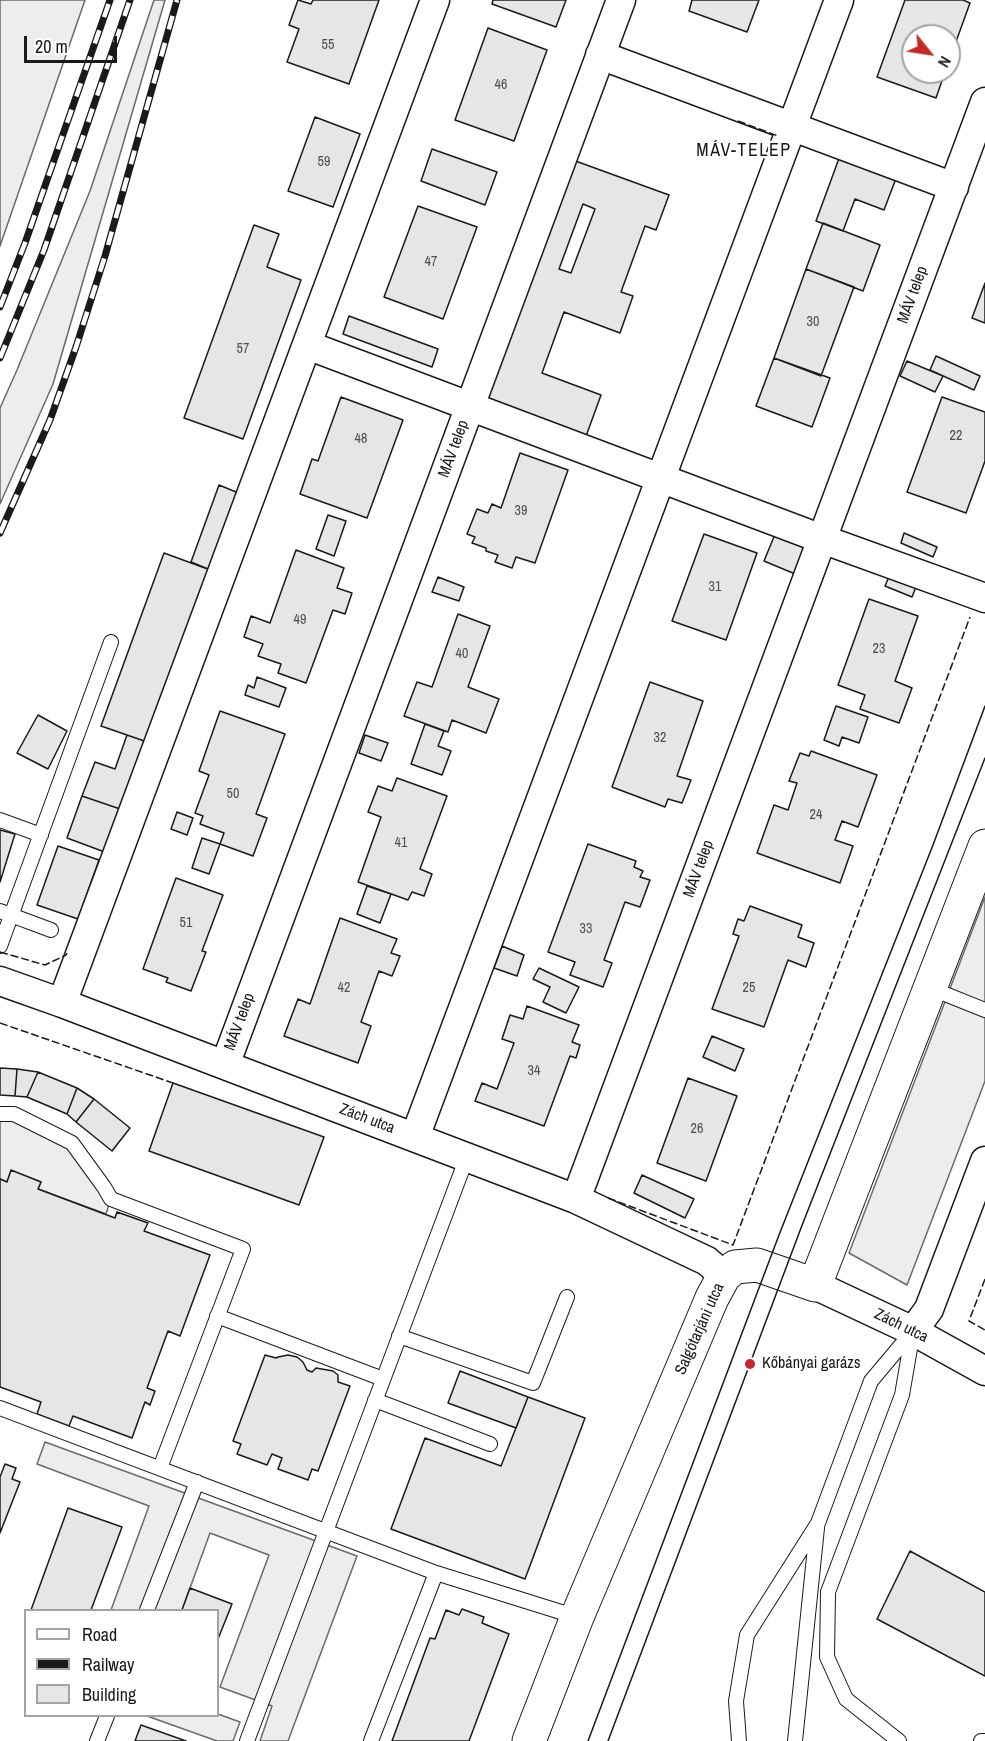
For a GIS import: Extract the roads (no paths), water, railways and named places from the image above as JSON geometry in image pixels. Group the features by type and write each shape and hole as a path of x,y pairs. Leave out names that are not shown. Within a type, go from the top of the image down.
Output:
{"street":[{"path":"62,1003 435,0"},
{"name":"MÁV telep","path":"225,1065 621,0"},
{"path":"415,1137 839,0"},
{"path":"600,55 954,187"},
{"name":"MÁV telep","path":"576,1198 985,102"},
{"name":"MÁV telep","path":"307,345 985,598"},
{"path":"815,1285 985,846"},
{"name":"Zách utca","path":"0,981 576,1198 707,1261 724,1276"},
{"path":"913,1330 929,1309 985,1161"},
{"name":"Salgótarjáni utca","path":"529,1741 577,1617 711,1298 724,1276 735,1267 758,1265 815,1285"},
{"name":"Zách utca","path":"815,1285 913,1330 985,1371"}],"lane":[{"path":"0,946 6,913 41,835 111,642"},
{"path":"0,820 41,835"},
{"path":"6,913 51,930"},
{"path":"930,988 985,1010"},
{"path":"0,1114 14,1114 72,1143 111,1199 243,1249 160,1468"},
{"path":"247,1741 467,1157"},
{"path":"399,1336 533,1383 567,1298"},
{"path":"217,1316 383,1379"},
{"path":"739,1741 736,1701 747,1635 818,1523 871,1381 913,1330"},
{"path":"899,1741 846,1699 827,1657 828,1592 902,1395 913,1330"},
{"path":"375,1400 490,1444"},
{"path":"0,1408 436,1572 577,1617"},
{"path":"148,1609 197,1482"},
{"path":"795,1741 818,1523"},
{"path":"371,1741 436,1572"},
{"path":"97,1741 107,1717"}],"tram line":[{"path":"588,1741 779,1235 933,845 985,706"},
{"path":"608,1741 801,1228 985,758"}],"railway":[{"path":"0,307 25,243 110,0"},
{"path":"0,358 44,250 130,0"},
{"path":"0,533 50,420 76,347 105,256 177,0"}],"place":[{"name":"Kőbányai garázs","path":"750,1364"}],"district":[{"name":"MÁV-TELEP","path":"744,151"}]}
